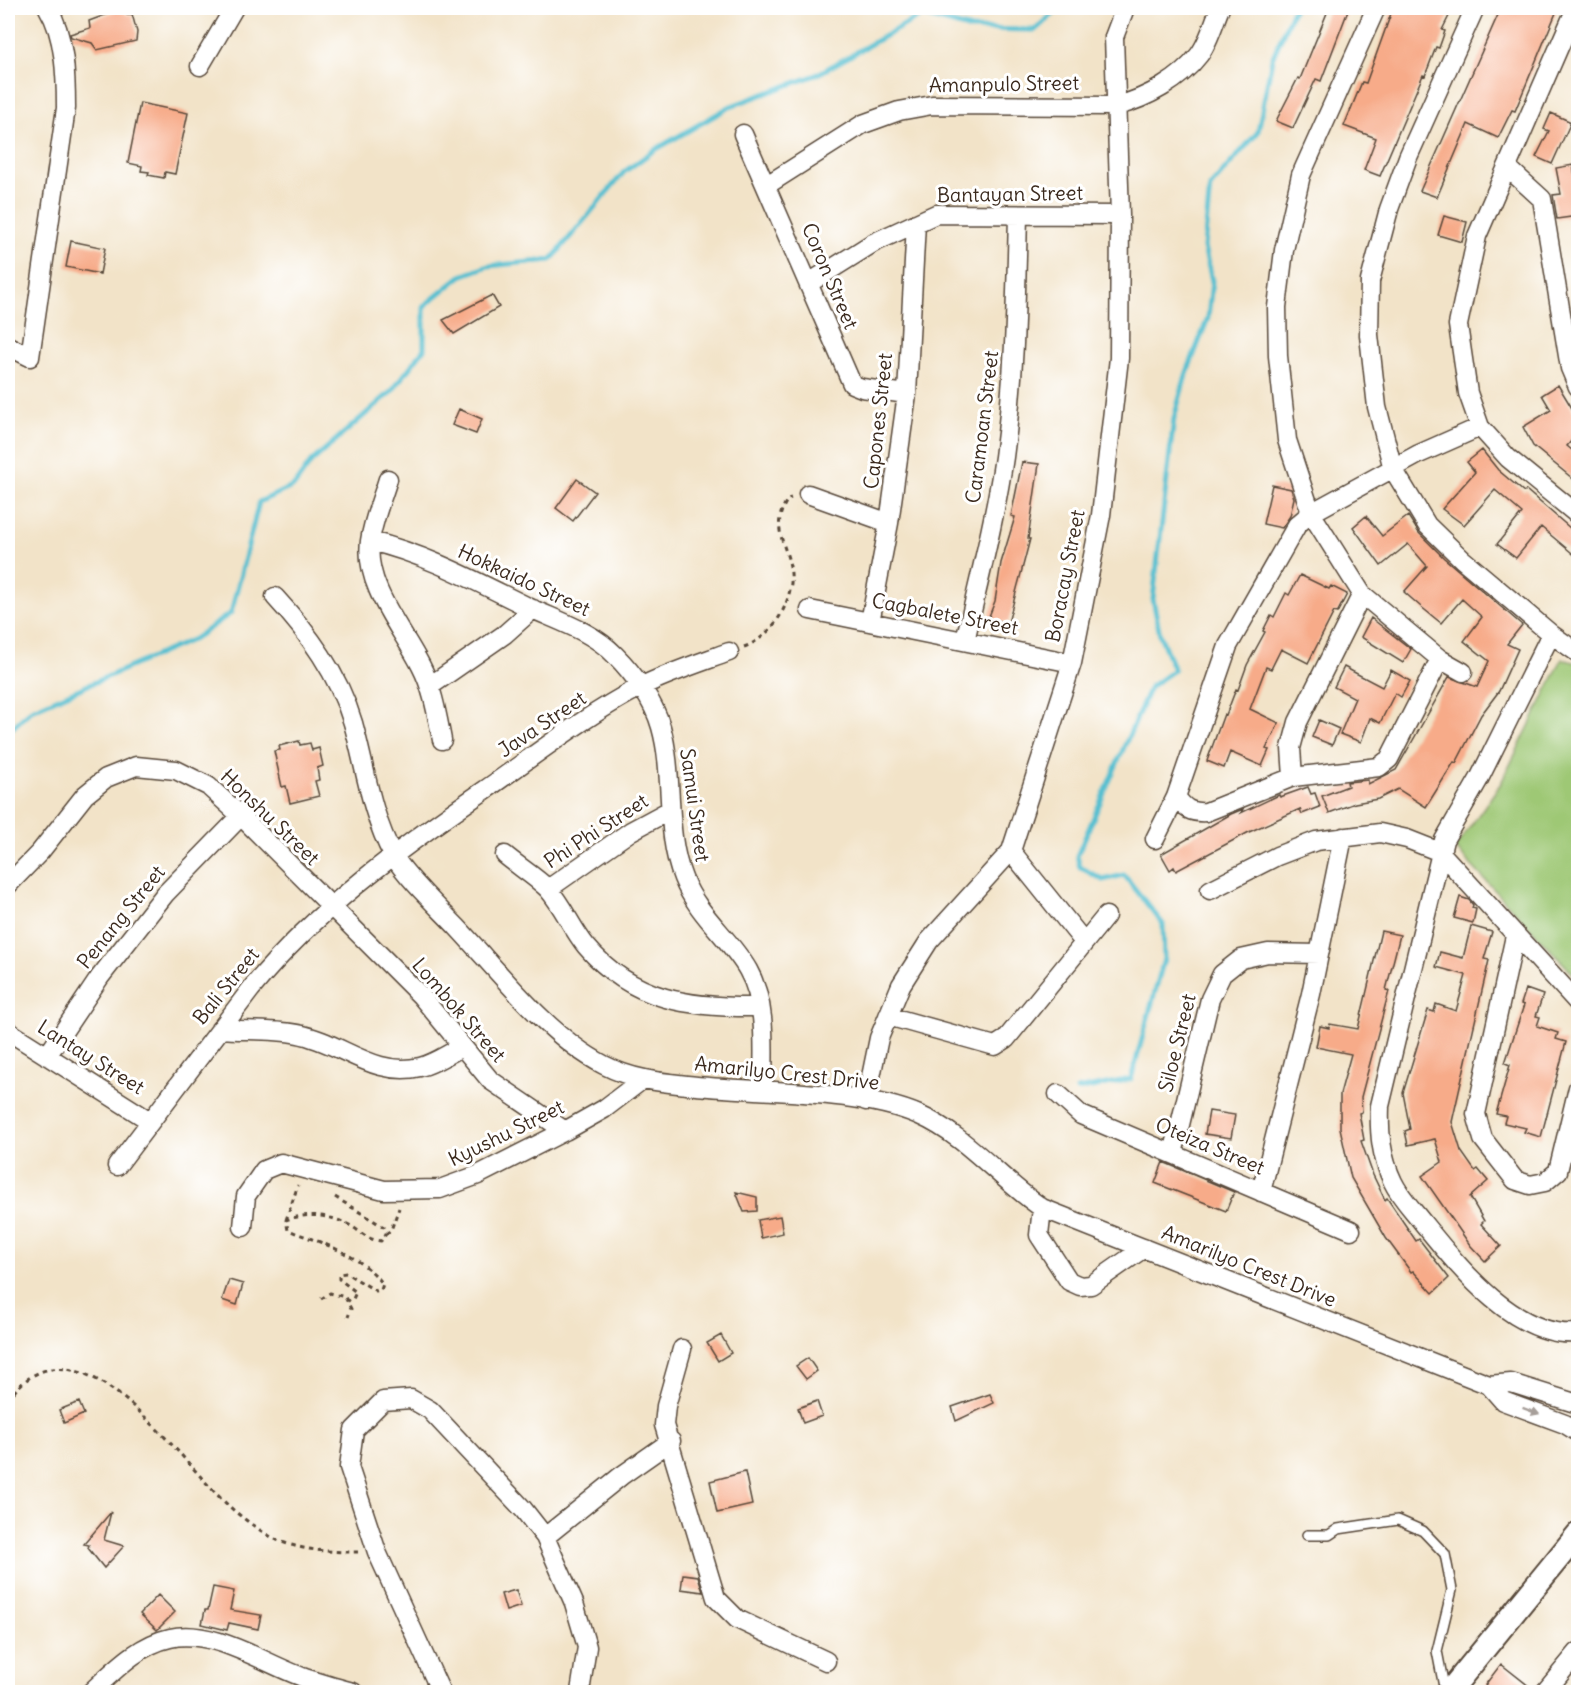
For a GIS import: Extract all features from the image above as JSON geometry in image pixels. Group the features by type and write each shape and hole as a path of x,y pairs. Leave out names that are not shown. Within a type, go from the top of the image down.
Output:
{"street":[{"path":"8,346 30,357 66,108 66,70 53,16 48,8"},
{"path":"200,66 234,8"},
{"name":"Boracay Street","path":"866,1101 879,1038 902,985 930,941 1011,851 1072,663 1101,515 1119,358 1120,215 1114,37 1125,8"},
{"name":"Amanpulo Street","path":"767,185 863,124 899,111 932,105 1117,106 1137,100 1156,91 1200,54 1220,8"},
{"path":"1376,8 1301,176 1284,250 1277,307 1278,356 1287,440 1311,513 1362,594 1440,659 1463,672"},
{"path":"1475,8 1408,158 1389,209 1370,281 1368,335 1377,406 1393,469 1427,525 1551,634 1578,653"},
{"path":"1576,8 1477,236 1458,325 1468,393 1480,427 1508,458 1578,515"},
{"name":"Coron Street","path":"743,134 852,384 862,388 907,394"},
{"path":"1508,168 1542,199 1570,368 1578,387"},
{"name":"Bantayan Street","path":"809,283 873,243 936,214 1120,215"},
{"name":"Caramoan Street","path":"965,641 992,526 1004,457 1014,369 1018,215"},
{"name":"Capones Street","path":"870,622 889,523 907,394 916,223"},
{"path":"1155,839 1176,797 1228,646 1285,542 1297,525 1311,513 1419,454 1480,427"},
{"path":"388,479 370,542 372,571 387,607 422,666 430,686 442,740"},
{"path":"808,494 889,523"},
{"name":"Hokkaido Street","path":"370,542 415,553 585,633 614,654 641,687"},
{"path":"1293,777 1291,747 1298,722 1362,594"},
{"name":"Amarilyo Crest Drive","path":"275,597 309,633 331,669 352,719 380,824 394,857 447,916 571,1043 604,1065 642,1080 866,1101 918,1115 975,1151 1014,1189 1042,1208 1489,1384 1511,1383 1578,1404"},
{"path":"430,686 504,634 533,609"},
{"name":"Cagbalete Street","path":"810,610 1072,663"},
{"path":"1551,634 1440,852 1416,962 1380,1106 1379,1141 1393,1183 1459,1268 1522,1319 1555,1330 1578,1333"},
{"name":"Java Street","path":"394,857 423,833 599,711 641,687 729,652"},
{"path":"1176,797 1193,813 1206,812 1293,777 1379,767 1389,759 1440,659"},
{"name":"Samui Street","path":"641,687 661,725 667,756 669,810 675,853 683,879 699,910 748,971 760,1007 763,1090"},
{"name":"Honshu Street","path":"8,885 40,852 85,795 106,778 136,766 176,770 208,786 330,906"},
{"name":"Phi Phi Street","path":"548,889 631,831 669,810"},
{"name":"Penang Street","path":"47,1056 100,977 165,894 241,816"},
{"path":"1210,891 1306,844 1380,833 1407,839 1440,852 1578,1003"},
{"path":"1261,1192 1319,954 1343,837"},
{"path":"1011,851 1084,942"},
{"path":"505,855 548,889 585,945 608,970 649,994 682,1003 760,1007"},
{"name":"Bali Street","path":"117,1166 219,1029 273,963 330,906 394,857"},
{"name":"Lombok Street","path":"330,906 421,996 490,1080 565,1131"},
{"path":"888,1016 995,1046 1006,1039 1106,916"},
{"path":"1515,936 1476,1114 1483,1139 1515,1180 1530,1185 1545,1182 1558,1171 1578,1088"},
{"name":"Siloe Street","path":"1173,1154 1210,999 1222,974 1241,959 1250,957 1289,952 1319,954"},
{"path":"219,1029 297,1034 315,1039 370,1065 393,1069 421,1067 462,1047"},
{"name":"Lantay Street","path":"8,1031 150,1121"},
{"name":"Kyushu Street","path":"243,1227 246,1196 264,1170 281,1163 384,1190 440,1189 565,1131 604,1109 642,1080"},
{"name":"Oteiza Street","path":"1058,1094 1081,1115 1351,1230"},
{"path":"1042,1208 1039,1235 1069,1281 1080,1286 1091,1285 1144,1248"},
{"path":"682,1349 666,1406 664,1425 671,1441 716,1598 737,1618 826,1661"},
{"name":"Amarilyo Crest Drive","path":"1489,1384 1503,1401 1565,1424 1578,1432"},
{"path":"441,1692 378,1552 349,1467 354,1430 383,1401 411,1399 430,1410 523,1509 545,1537 574,1603 587,1647 580,1692"},
{"path":"545,1537 621,1476 671,1441"},
{"path":"1447,1692 1578,1534"},
{"path":"91,1692 124,1661 147,1647 171,1638 212,1639 301,1685 353,1692"},
{"path":"1545,1692 1578,1652"}],"lane":[{"path":"1307,1535 1329,1535 1338,1529 1398,1520 1423,1532 1445,1554 1452,1590 1437,1651 1447,1692"}],"path":[{"path":"729,652 756,642 776,624 791,583 788,557 778,528 779,512 788,499 808,494"},
{"path":"348,1301 353,1299 356,1292 339,1279 339,1274 346,1273 376,1291 381,1290 383,1284 364,1266 335,1247 288,1230 286,1220 311,1172 335,1197 384,1227 386,1234"},
{"path":"286,1220 311,1214 351,1226 375,1241 381,1241 391,1230 406,1190"},
{"path":"321,1299 330,1293 345,1297 351,1309 348,1317"},
{"path":"8,1400 19,1384 44,1370 78,1370 123,1395 228,1505 277,1539 324,1552 378,1552"}],"green space":[{"path":"1562,659 1578,663 1578,979 1455,848 1501,783"}],"building":[{"path":"1329,8 1349,8 1321,81 1316,79 1293,128 1276,121 1298,78 1300,79"},
{"path":"1393,8 1453,8 1442,30 1445,31 1439,48 1436,47 1425,76 1423,75 1380,176 1364,170 1376,138 1344,126 1362,82 1366,83"},
{"path":"1501,8 1558,8 1515,111 1512,110 1498,138 1468,124 1437,197 1420,191"},
{"path":"121,9 127,15 132,14 137,32 136,41 97,50 92,43 71,37 70,34 90,28 89,21"},
{"path":"140,103 188,113 175,174 165,172 164,178 148,175 149,172 141,171 142,166 128,163"},
{"path":"1551,113 1571,122 1552,164 1536,157 1549,131 1544,129"},
{"path":"1573,165 1578,193 1578,216 1557,219 1553,195 1561,194 1556,168"},
{"path":"1444,216 1467,222 1462,242 1438,235"},
{"path":"71,241 105,248 100,274 66,267"},
{"path":"492,295 499,307 454,334 443,320"},
{"path":"1558,385 1578,418 1578,433 1567,446 1578,455 1578,483 1533,446 1523,427 1551,410 1542,395"},
{"path":"459,409 482,419 476,434 452,425"},
{"path":"1482,450 1498,470 1524,492 1526,490 1578,535 1578,558 1541,527 1516,558 1497,544 1522,513 1495,490 1464,525 1442,509 1475,472 1467,462"},
{"path":"1022,462 1039,464 1028,539 1030,539 1008,623 988,619 995,601 1001,563 1015,517 1011,516"},
{"path":"577,479 595,492 573,521 556,508"},
{"path":"1272,485 1291,489 1294,498 1290,516 1282,528 1263,524"},
{"path":"1366,516 1382,536 1408,516 1419,533 1444,558 1522,625 1507,644 1518,649 1499,691 1481,715 1456,763 1454,762 1426,807 1398,789 1378,799 1355,803 1329,813 1322,796 1348,786 1347,782 1368,780 1368,784 1396,770 1449,677 1477,687 1489,661 1464,641 1482,617 1462,599 1441,623 1420,606 1404,592 1427,566 1408,544 1381,566 1353,527"},
{"path":"1300,575 1329,589 1331,586 1347,594 1337,613 1334,612 1308,663 1281,649 1271,669 1266,667 1250,709 1279,723 1266,749 1269,750 1262,766 1230,752 1224,768 1207,761 1224,714 1226,715 1236,689 1238,690 1247,665 1265,632 1263,631 1271,615 1274,617 1286,593 1289,595"},
{"path":"1371,618 1411,649 1403,663 1361,637"},
{"path":"1344,667 1382,687 1391,670 1410,681 1401,697 1395,693 1380,723 1370,718 1361,742 1340,734 1355,698 1334,687"},
{"path":"1319,720 1339,729 1332,745 1312,737"},
{"path":"299,741 300,745 310,743 312,750 319,748 323,766 317,768 319,780 315,781 319,796 290,803 286,786 282,787 274,751 280,750 279,746"},
{"path":"1308,787 1311,794 1315,793 1320,807 1302,814 1300,809 1249,832 1176,871 1174,867 1170,870 1161,854 1231,814 1243,809 1241,813 1279,795 1280,797"},
{"path":"1460,897 1469,900 1473,905 1472,908 1476,909 1473,923 1454,918"},
{"path":"1471,926 1492,932 1484,959 1489,960 1452,1122 1461,1151 1475,1171 1478,1169 1488,1181 1470,1197 1484,1221 1481,1224 1501,1246 1485,1261 1470,1245 1422,1176 1442,1162 1435,1139 1408,1145 1405,1131 1410,1129 1403,1093 1428,1010 1434,1012 1436,1004 1456,1011 1466,975 1436,967 1440,952 1463,958"},
{"path":"1381,931 1400,935 1386,990 1389,991 1361,1097 1362,1112 1359,1113 1364,1140 1361,1141 1385,1200 1387,1198 1416,1241 1419,1239 1449,1278 1433,1293 1413,1271 1411,1272 1386,1238 1351,1178 1340,1128 1340,1094 1351,1054 1316,1047 1320,1026 1329,1028 1330,1024 1358,1029"},
{"path":"1526,989 1543,995 1536,1016 1540,1017 1537,1026 1558,1033 1556,1039 1566,1042 1541,1137 1524,1132 1526,1128 1504,1123 1506,1116 1496,1114 1510,1065 1505,1063 1524,1005 1521,1004"},
{"path":"1209,1111 1235,1115 1231,1138 1205,1134"},
{"path":"1163,1162 1234,1192 1226,1211 1155,1183"},
{"path":"736,1192 757,1197 757,1211 744,1212"},
{"path":"780,1216 783,1233 761,1238 758,1220"},
{"path":"229,1280 243,1284 237,1305 222,1300"},
{"path":"721,1335 731,1353 718,1361 707,1343"},
{"path":"808,1358 817,1371 806,1379 796,1366"},
{"path":"990,1394 994,1403 956,1421 952,1407"},
{"path":"817,1401 822,1416 803,1423 798,1408"},
{"path":"79,1402 84,1414 64,1423 59,1410"},
{"path":"745,1472 752,1505 717,1513 710,1481"},
{"path":"111,1512 104,1540 124,1546 104,1568 88,1548 89,1545 84,1544"},
{"path":"683,1574 698,1576 703,1592 681,1589"},
{"path":"213,1587 234,1591 230,1610 261,1615 258,1629 229,1623 227,1630 202,1624"},
{"path":"516,1590 521,1606 506,1611 501,1594"},
{"path":"158,1595 175,1612 157,1630 140,1614"},
{"path":"1501,1664 1534,1692 1495,1692 1485,1685"}],"waterway":[{"path":"8,732 31,710 194,639 231,613 259,502 294,486 311,462 392,391 424,349 424,306 461,276 488,266 551,260 624,172 653,151 731,106 816,75 922,15 971,29 1035,30 1060,8"},
{"path":"1077,1090 1131,1079 1164,959 1163,924 1124,875 1103,880 1080,867 1077,856 1150,687 1174,670 1160,635 1153,599 1174,418 1186,375 1208,318 1212,281 1204,247 1210,187 1258,132 1272,59 1294,8"}]}
